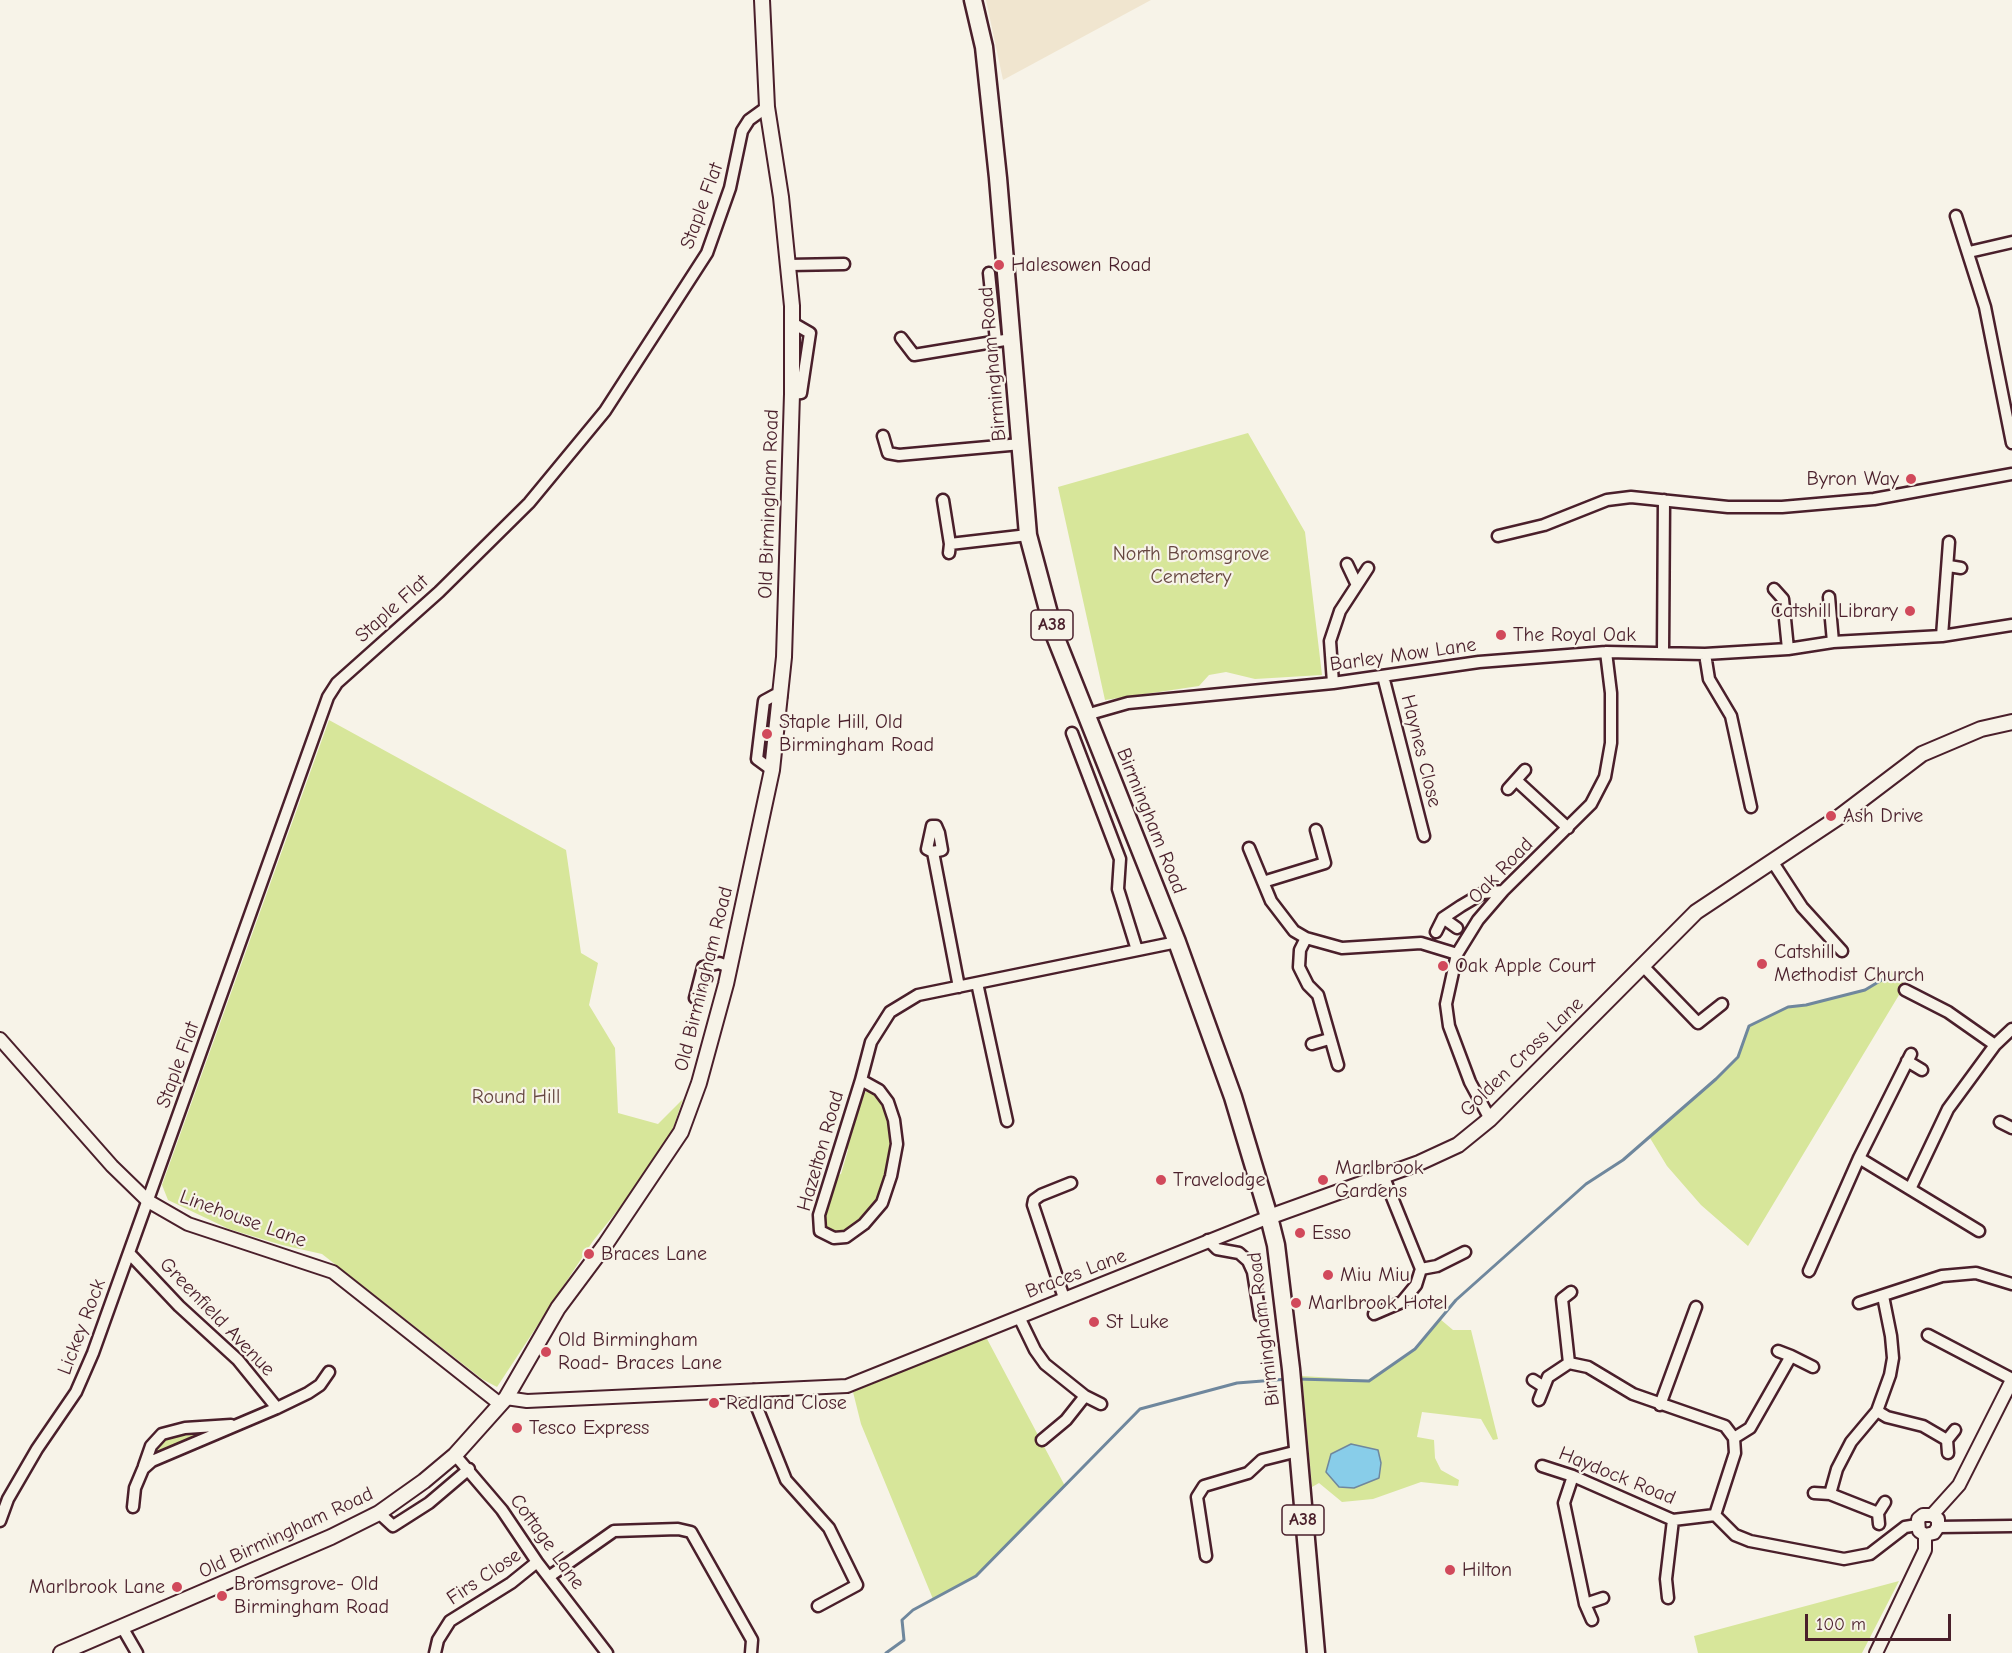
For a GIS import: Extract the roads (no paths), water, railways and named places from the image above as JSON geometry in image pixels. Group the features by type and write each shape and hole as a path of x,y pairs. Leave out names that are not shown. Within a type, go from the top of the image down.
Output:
{"highway":[{"name":"Birmingham Road","path":"974,0 984,47 990,100 1003,340 1021,444 1028,535 1055,636 1177,942 1233,1097 1269,1217 1276,1245 1293,1387 1316,1653"}],"main road":[{"name":"Old Birmingham Road","path":"61,1653 297,1553 379,1513 424,1481 455,1455 503,1401 558,1308 605,1245 681,1132 699,1083 729,966 772,770 781,697 792,394 791,322 789,265 767,107 762,0"},
{"name":"Golden Cross Lane","path":"1269,1217 1419,1163 1458,1144 1491,1119 1696,912 1839,817 1922,754 1981,729 2012,722"}],"street":[{"name":"Staple Flat","path":"148,1201 328,697 337,683 439,592 529,503 605,411 707,254 730,188 742,131 749,120 767,107"},
{"path":"1956,216 1985,307 2008,399 2012,443"},
{"path":"1969,252 2012,242"},
{"path":"789,265 844,264"},
{"path":"901,338 914,355 1003,340 989,273"},
{"path":"791,322 810,333 808,360 801,393 792,394"},
{"path":"883,436 888,453 899,455 1021,444"},
{"path":"1498,536 1544,525 1606,500 1631,497 1728,507 1782,507 1874,499 2012,474"},
{"path":"943,500 949,549 1028,535"},
{"path":"1663,652 1664,500"},
{"path":"1942,636 1949,542"},
{"path":"1347,564 1356,583"},
{"path":"1949,566 1961,568"},
{"path":"1334,683 1330,641 1340,611 1356,583 1368,568"},
{"path":"1774,589 1784,599 1788,649"},
{"path":"1829,597 1833,642"},
{"name":"Barley Mow Lane","path":"1086,715 1128,704 1334,683 1479,662 1606,652 1705,654 1788,649 1833,642 1942,636 2012,625"},
{"name":"Oak Road","path":"1491,1119 1470,1082 1449,1026 1446,1004 1457,954 1478,920 1503,891 1592,804 1605,777 1610,755 1611,693 1606,652"},
{"path":"1705,654 1709,679 1731,716 1751,807"},
{"name":"Haynes Close","path":"1383,676 1424,836"},
{"path":"1072,733 1120,859 1118,889 1137,950"},
{"path":"1508,789 1525,770"},
{"path":"1517,781 1568,828"},
{"path":"1263,882 1325,863 1316,830"},
{"path":"1249,848 1271,901 1288,924 1306,938 1328,946 1342,948 1421,943 1457,954"},
{"path":"933,852 959,987"},
{"path":"1772,861 1802,907 1842,951"},
{"path":"1436,932 1443,918 1483,893 1503,891"},
{"path":"1443,918 1457,928"},
{"path":"1306,938 1300,950 1299,967 1308,985 1318,995 1338,1065"},
{"name":"Hazelton Road","path":"861,1080 879,1090 888,1102 894,1120 897,1144 891,1176 882,1203 864,1224 846,1237 834,1238 820,1231 819,1215 871,1042 890,1012 918,995 1177,942"},
{"path":"1824,950 1833,942"},
{"path":"695,998 704,967 719,963 729,966"},
{"path":"1642,965 1698,1023 1722,1004"},
{"path":"977,983 1007,1121"},
{"path":"1905,990 1948,1012 1995,1045"},
{"path":"1910,1189 1948,1109 1995,1045 2012,1029"},
{"name":"Linehouse Lane","path":"0,1039 112,1166 148,1201 188,1224 333,1272 503,1401"},
{"path":"1312,1044 1329,1039"},
{"path":"1809,1271 1859,1158 1909,1058 1922,1070"},
{"path":"2000,1122 2012,1128"},
{"path":"1859,1158 1979,1232"},
{"path":"1374,1314 1402,1302 1416,1285 1421,1269 1407,1229 1383,1175"},
{"path":"1064,1298 1033,1205 1034,1200 1041,1195 1071,1184"},
{"name":"Lickey Rock","path":"0,1521 8,1499 37,1449 76,1392 93,1353 148,1201"},
{"name":"Braces Lane","path":"503,1401 847,1386 1269,1217"},
{"name":"Birmingham Road","path":"1208,1240 1217,1249 1239,1253 1248,1261 1253,1272 1260,1316"},
{"name":"Greenfield Avenue","path":"129,1252 179,1306 238,1360 277,1408"},
{"path":"1421,1269 1437,1266 1465,1252"},
{"path":"1859,1303 1942,1276 1976,1273 2012,1284"},
{"path":"1561,1296 1569,1363"},
{"path":"1830,1494 1837,1469 1851,1443 1876,1412 1890,1374 1893,1358 1884,1296"},
{"path":"1660,1405 1696,1306"},
{"path":"1019,1317 1035,1350 1045,1364 1085,1396 1101,1404"},
{"path":"1928,1335 2012,1380 1959,1485 1932,1515"},
{"path":"1778,1351 1812,1367"},
{"path":"1734,1437 1750,1428 1791,1356"},
{"path":"1539,1400 1548,1377 1569,1363 1588,1367 1632,1394 1725,1426 1734,1437 1735,1453 1715,1515 1735,1535 1750,1541 1845,1559 1870,1554 1905,1527 1921,1530 1934,1533 1938,1527 1938,1520 1932,1515 1923,1515 1918,1519 1921,1530 1925,1550 1876,1653"},
{"path":"143,1469 152,1461 308,1393 320,1385 329,1372"},
{"path":"1533,1380 1544,1387"},
{"path":"754,1390 756,1405 786,1480 829,1528 857,1585 818,1606"},
{"path":"1042,1440 1066,1420 1085,1396"},
{"path":"1876,1412 1887,1418 1923,1426 1947,1440"},
{"path":"133,1507 135,1488 151,1446 162,1434 184,1428 239,1425"},
{"path":"1948,1453 1947,1440 1955,1431"},
{"path":"1206,1556 1197,1497 1204,1486 1248,1473 1263,1460 1298,1452"},
{"name":"Cottage Lane","path":"455,1455 502,1510 537,1562 607,1653"},
{"name":"Haydock Road","path":"1542,1466 1573,1476 1673,1520 1715,1515"},
{"path":"379,1513 393,1526 429,1503 469,1469"},
{"path":"1573,1476 1564,1503 1585,1605 1592,1620"},
{"path":"1814,1493 1830,1494 1878,1513"},
{"path":"1879,1524 1878,1513 1885,1502"},
{"path":"1668,1598 1660,1580 1673,1520"},
{"path":"1938,1527 2012,1526"},
{"path":"550,1576 614,1531 678,1529 692,1532 753,1640 751,1653"},
{"name":"Firs Close","path":"435,1653 438,1640 450,1621 511,1583 537,1562"},
{"path":"1585,1605 1603,1598"},
{"path":"122,1627 136,1653"}],"water":[{"path":"1351,1444 1378,1450 1381,1463 1379,1478 1354,1488 1339,1487 1326,1472 1331,1454"}],"waterway":[{"path":"1297,1379 1369,1381 1415,1349 1456,1300 1586,1184 1623,1160 1716,1079 1738,1057 1749,1026 1788,1007 1806,1005 1865,990 1885,978"},
{"path":"886,1653 904,1640 902,1620 913,1610 976,1576 1140,1409 1237,1383 1288,1379"}],"place":[{"name":"Halesowen Road","path":"999,265"},
{"name":"Byron Way","path":"1911,479"},
{"name":"Catshill Library","path":"1910,611"},
{"name":"The Royal Oak","path":"1501,635"},
{"name":"Staple Hill, Old Birmingham Road","path":"767,734"},
{"name":"Ash Drive","path":"1831,816"},
{"name":"Catshill Methodist Church","path":"1762,964"},
{"name":"Oak Apple Court","path":"1443,966"},
{"name":"Travelodge","path":"1161,1180"},
{"name":"Marlbrook Gardens","path":"1323,1180"},
{"name":"Esso","path":"1300,1233"},
{"name":"Braces Lane","path":"589,1254"},
{"name":"Miu Miu","path":"1328,1275"},
{"name":"Marlbrook Hotel","path":"1296,1303"},
{"name":"St Luke","path":"1094,1322"},
{"name":"Old Birmingham Road- Braces Lane","path":"546,1352"},
{"name":"Redland Close","path":"714,1403"},
{"name":"Tesco Express","path":"517,1428"},
{"name":"Hilton","path":"1450,1570"},
{"name":"Marlbrook Lane","path":"177,1587"},
{"name":"Bromsgrove- Old Birmingham Road","path":"222,1596"}],"park label":[{"name":"North Bromsgrove Cemetery","path":"1191,566"},
{"name":"Round Hill","path":"516,1097"}]}
